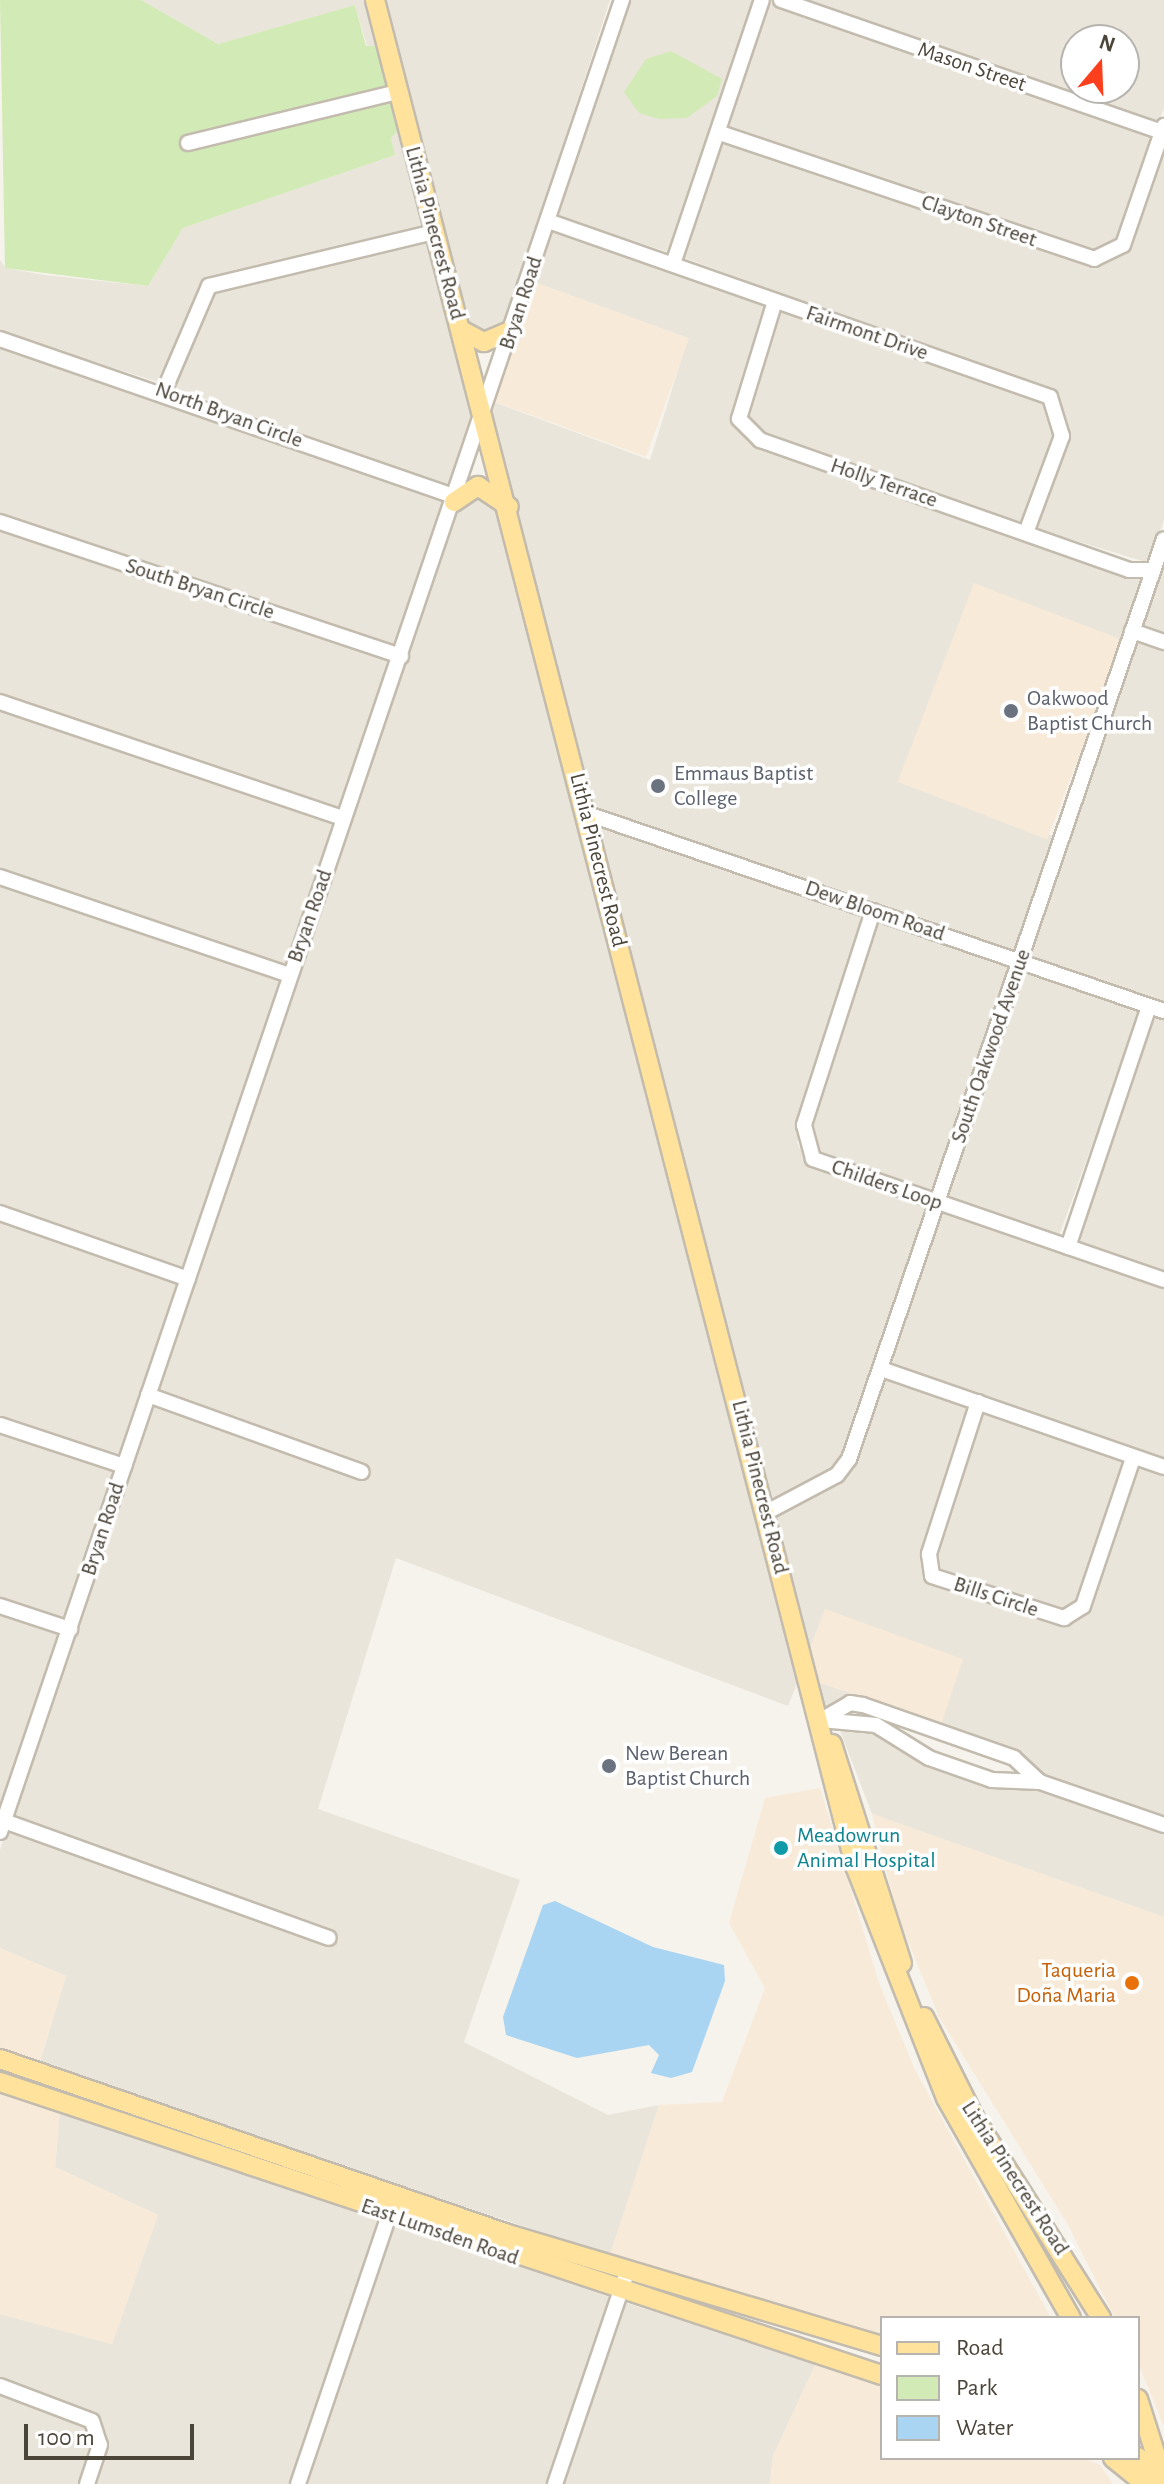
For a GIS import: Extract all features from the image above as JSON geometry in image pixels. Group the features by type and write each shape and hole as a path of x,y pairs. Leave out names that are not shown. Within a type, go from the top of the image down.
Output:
{"main road":[{"name":"Lithia Pinecrest Road","path":"375,0 434,232 512,510 585,813 821,1720 855,1866 946,2098 1065,2314"},
{"path":"461,330 484,342 512,330"},
{"path":"455,499 483,487 512,510"},
{"name":"Lithia Pinecrest Road","path":"821,1720 841,1763 874,1885 908,1982 974,2117 1100,2316"},
{"path":"855,1866 874,1885"},
{"name":"East Lumsden Road","path":"0,2059 396,2195 772,2338 880,2374"},
{"name":"East Lumsden Road","path":"0,2082 389,2214 624,2281 880,2345"},
{"path":"772,2338 805,2333 880,2355"},
{"path":"1140,2405 1162,2471"},
{"path":"1116,2460 1147,2484"},
{"path":"1135,2460 1147,2484"},
{"path":"1137,2460 1162,2471"}],"street":[{"name":"Bryan Road","path":"2,1827 622,0"},
{"path":"674,261 720,133 762,0"},
{"name":"Mason Street","path":"781,0 1163,131"},
{"path":"188,143 398,92"},
{"name":"Clayton Street","path":"720,133 1094,259 1123,245 1163,131"},
{"name":"Fairmont Drive","path":"548,221 674,261 775,301 1050,397 1062,436 1026,533"},
{"path":"164,391 209,286 434,232"},
{"name":"Holly Terrace","path":"775,301 739,419 760,440 1129,570 1153,570"},
{"name":"North Bryan Circle","path":"0,339 164,391 455,499"},
{"name":"South Bryan Circle","path":"0,522 401,656"},
{"name":"South Oakwood Avenue","path":"767,1512 837,1475 881,1369 1164,539"},
{"path":"1132,631 1164,642"},
{"path":"0,702 343,818"},
{"name":"Dew Bloom Road","path":"585,813 1164,1011"},
{"path":"0,877 290,975"},
{"name":"Childers Loop","path":"873,911 802,1140 813,1159 1164,1280"},
{"path":"1068,1247 1149,1006"},
{"path":"0,1213 188,1279"},
{"path":"881,1369 1164,1467"},
{"path":"148,1395 362,1472"},
{"name":"Bills Circle","path":"978,1402 929,1554 932,1576 1064,1618 1083,1606 1133,1458"},
{"path":"0,1425 124,1466"},
{"path":"0,1606 70,1629"},
{"path":"821,1720 850,1703 863,1705 1014,1758 1040,1782"},
{"path":"821,1720 876,1725 929,1758 992,1780 1040,1782 1164,1825"},
{"path":"2,1827 329,1938"},
{"path":"298,2484 396,2195"},
{"path":"555,2484 624,2281"},
{"path":"0,2386 85,2416 97,2428 100,2445 87,2484"}],"shaded area":[{"path":"141,0 369,0 380,46 367,46 355,5 218,44"},
{"path":"381,0 610,0 503,330 490,335 466,326"},
{"path":"629,0 756,0 671,253 556,216"},
{"path":"801,0 1164,0 1164,108 1158,124 1100,104 1140,104 1140,24 1060,24 1060,90"},
{"path":"767,2 1154,137 1118,240 1093,252 728,129"},
{"path":"401,127 427,228 205,282 161,383 0,332 0,260 6,268 44,275 148,286 183,228 395,155 391,138"},
{"path":"723,142 1091,266 1125,251 1164,144 1164,520 1149,563 1034,528 1068,435 1055,393 682,257"},
{"path":"552,229 767,305 739,389 735,424 1145,576 1123,640 900,782 1056,837 1016,953 590,808 491,412 494,402 650,460 688,338 534,282"},
{"path":"430,240 478,412 452,488 172,387 212,292"},
{"path":"534,282 689,338 646,457 491,400"},
{"path":"778,309 1046,403 1056,436 1023,524 763,434 746,417"},
{"path":"0,346 447,501 398,648 0,515"},
{"path":"469,495 497,501 802,1671 788,1706 396,1558 318,1809 520,1880 464,2042 608,2115 659,2105 610,2255 39,2065 66,1976 0,1948 0,1850 7,1829 332,1946 336,1935 11,1817 151,1403 365,1480 370,1468 156,1391 374,744 459,505"},
{"path":"0,529 393,660 339,809 0,695"},
{"path":"1164,557 1164,635 1140,627"},
{"path":"974,583 1123,640 1047,839 898,782"},
{"path":"1135,640 1164,649 1164,1005 1027,957"},
{"path":"0,709 335,822 286,967 0,870"},
{"path":"594,823 866,915 797,1143 808,1163 931,1207 844,1456 834,1470 771,1503"},
{"path":"0,884 282,979 184,1271 0,1206"},
{"path":"877,919 1012,966 935,1194 817,1153 810,1126"},
{"path":"1023,969 1140,1012 1058,1238 941,1195"},
{"path":"1152,1014 1164,1018 1164,1273 1075,1243"},
{"path":"942,1210 1164,1287 1164,1460 889,1365"},
{"path":"0,1220 180,1283 120,1458 0,1418"},
{"path":"885,1377 970,1407 930,1583 1062,1625 1086,1611 1136,1466 1164,1474 1164,1818 1045,1777 1016,1752 865,1698 851,1696 824,1711 817,1682 942,1722 825,1610 809,1651 774,1515 855,1461"},
{"path":"981,1411 1125,1462 1078,1601 1064,1611 937,1571 935,1554"},
{"path":"0,1432 116,1471 66,1621 0,1599"},
{"path":"825,1609 963,1659 942,1722 817,1682 809,1651"},
{"path":"0,1613 62,1634 0,1814"},
{"path":"839,1728 880,1733 926,1764 990,1786 1041,1789 1164,1832 1164,1917 872,1814"},
{"path":"820,1788 879,1983 915,2070 1050,2316 880,2316 880,2338 610,2255 659,2105 722,2102 765,1988 729,1923 765,1798"},
{"path":"872,1814 1164,1917 1164,2426 1140,2368 1140,2316 1114,2316 1067,2223 939,2017 898,1917"},
{"path":"0,1948 66,1976 39,2065 0,2052"},
{"path":"61,2087 388,2200 386,2206 61,2096"},
{"path":"0,2089 60,2109 55,2167 158,2215 112,2344 0,2314"},
{"path":"60,2109 381,2219 291,2484 93,2484 107,2441 95,2415 0,2379 0,2314 112,2344 158,2215 55,2167"},
{"path":"392,2223 612,2298 548,2484 304,2484"},
{"path":"623,2302 816,2363 773,2456 770,2484 561,2484"},
{"path":"816,2363 880,2383 880,2460 1086,2460 1100,2465 1113,2484 770,2484 773,2456"},
{"path":"0,2393 88,2426 94,2444 81,2484 0,2484"}],"green space":[{"path":"0,0 141,0 218,44 355,5 366,46 380,46 401,127 391,138 395,155 183,228 148,286 5,268"},
{"path":"671,51 722,79 717,96 687,118 659,119 639,113 624,92 646,59"}],"water":[{"path":"555,1901 653,1947 724,1965 725,1981 692,2072 671,2078 651,2073 659,2055 649,2045 577,2058 506,2035 503,2017 543,1905"}],"place":[{"name":"Oakwood Baptist Church","path":"1011,711"},
{"name":"Emmaus Baptist College","path":"658,786"},
{"name":"New Berean Baptist Church","path":"609,1766"},
{"name":"Meadowrun Animal Hospital","path":"781,1848"},
{"name":"Taqueria Doña Maria","path":"1132,1983"}]}
